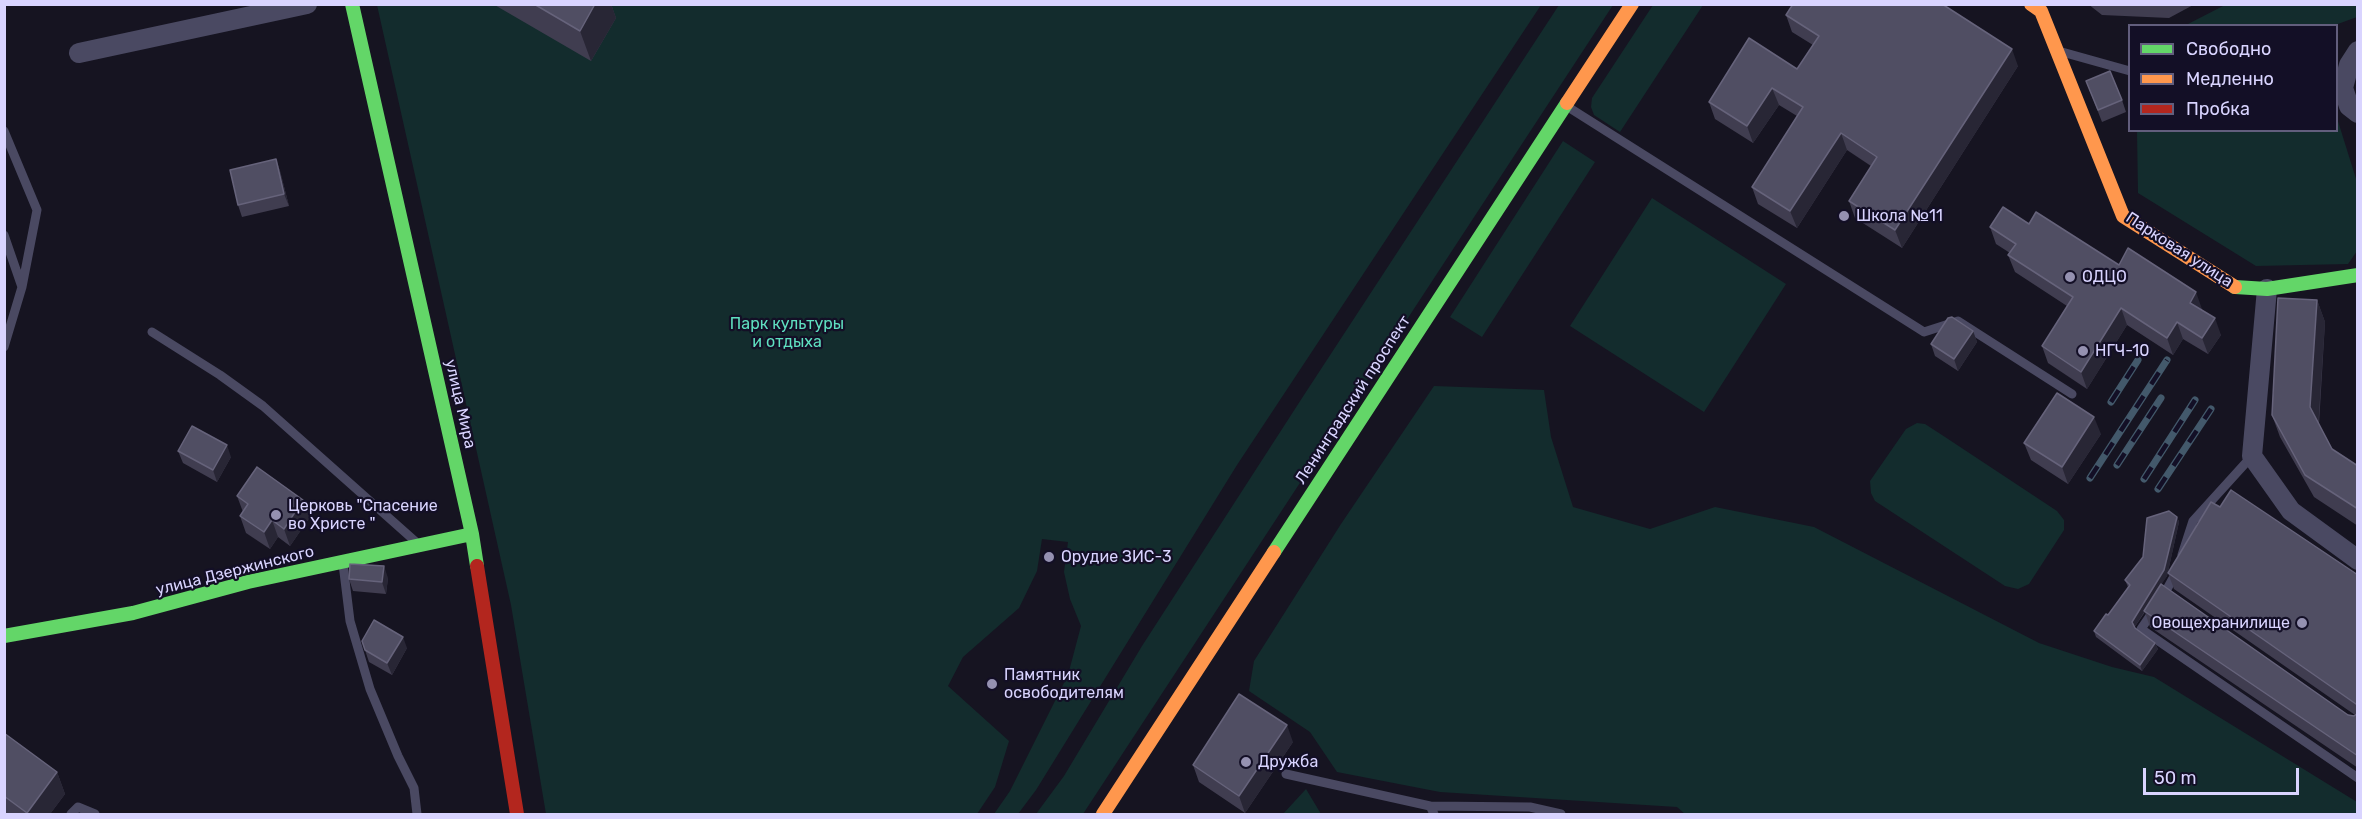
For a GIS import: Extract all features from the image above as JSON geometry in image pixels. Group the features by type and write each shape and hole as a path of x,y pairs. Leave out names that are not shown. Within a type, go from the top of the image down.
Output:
{"street":[{"path":"79,53 307,4"},
{"name":"улица Мира","path":"352,4 472,534 517,814"},
{"name":"Ленинградский проспект","path":"1103,814 1632,4"},
{"name":"Парковая улица","path":"2031,4 2041,11 2123,216 2235,287 2267,289 2358,275"},
{"path":"2358,51 2341,80 2349,106 2358,113"},
{"path":"2267,289 2252,456 2291,511 2358,560"},
{"name":"улица Дзержинского","path":"4,636 133,613 248,582 472,534"}],"lane":[{"path":"2057,51 2128,70"},
{"path":"1566,105 1924,332 1958,321 2072,394"},
{"path":"4,131 37,210 22,287 4,347"},
{"path":"4,235 22,287"},
{"path":"152,332 220,375 263,406 420,546"},
{"path":"2252,456 2193,521 2175,575 2141,629 2358,778"},
{"path":"342,562 350,621 367,678 398,756 414,788 417,814"},
{"path":"2166,592 2176,598"},
{"path":"1286,774 1432,810 1530,807 1561,814"},
{"path":"70,814 78,807 95,814"}],"green space":[{"name":"Парк культуры и отдыха","path":"377,5 1541,5 1237,465 1036,790 1018,814 994,814 1010,791 1068,675 1081,626 1070,599 1064,572 1068,542 1042,539 1037,571 1019,608 963,657 948,686 1009,741 995,787 977,814 546,814 511,605"},
{"path":"1559,5 1613,5 1083,814 1036,814 1064,776 1142,646"},
{"path":"1653,5 1703,5 1620,132 1594,115 1591,107 1592,98"},
{"path":"2225,5 2357,5 2357,17 2338,24 2188,24"},
{"path":"2338,121 2357,182 2357,251 2348,264 2256,266 2138,193 2137,132 2338,132"},
{"path":"1563,141 1595,162 1482,337 1450,317"},
{"path":"1652,198 1786,284 1704,412 1570,326"},
{"path":"1434,386 1544,390 1551,437 1573,507 1650,529 1715,507 1814,527 2039,643 2112,667 2154,677 2357,802 2357,814 1685,814 1677,807 1440,792 1337,772 1310,732 1249,691 1254,661 1341,524"},
{"path":"1917,423 1925,424 1942,435 2057,511 2064,520 2064,530 2029,584 2018,589 2005,586 1875,501 1871,493 1870,481 1906,429"},
{"path":"1306,789 1321,814 1283,814"}],"building":[{"path":"534,4 595,4 580,31"},
{"path":"1793,4 1942,4 2012,49 1895,230 1849,201 1877,157 1841,133 1790,211 1752,187 1803,107 1772,88 1747,126 1709,102 1749,38 1797,69 1819,36 1786,15"},
{"path":"2110,71 2122,100 2098,110 2086,81"},
{"path":"276,159 284,194 238,205 230,170"},
{"path":"2003,207 2029,224 2036,212 2119,265 2128,248 2196,292 2190,303 2215,318 2202,338 2177,322 2167,338 2121,308 2081,372 2042,346 2073,297 2008,255 2016,244 1990,227"},
{"path":"2278,298 2317,300 2310,407 2332,449 2358,466 2358,509 2305,475 2272,415"},
{"path":"1952,317 1973,331 1954,359 1931,344 1948,318"},
{"path":"2057,393 2094,417 2062,467 2024,443"},
{"path":"192,426 227,445 213,470 178,451"},
{"path":"257,467 303,500 284,529 272,520 264,532 240,516 248,504 237,496"},
{"name":"Овощехранилище","path":"2231,490 2358,575 2358,706 2168,573 2211,502 2220,507"},
{"path":"2169,511 2177,517 2164,570 2132,622 2135,628 2155,643 2140,665 2094,631 2130,585 2125,580 2143,557 2147,518"},
{"path":"350,564 384,566 382,582 349,579"},
{"path":"2161,584 2348,715 2354,716 2358,713 2358,756 2144,611"},
{"path":"374,620 403,637 387,663 365,650 362,641"},
{"name":"Дружба","path":"1239,694 1287,725 1239,796 1193,765"},
{"path":"4,733 57,772 27,813 4,796"}],"railway":[{"path":"2111,402 2138,360"},
{"path":"2090,478 2167,360"},
{"path":"2117,465 2161,398"},
{"path":"2144,479 2195,400"},
{"path":"2158,489 2211,409"}],"traffic: fast":[{"path":"352,4 472,534 477,566"},
{"path":"1274,552 1567,103"},
{"path":"2235,287 2267,289 2358,275"},
{"path":"4,636 133,613 248,582 472,534"}],"traffic: slow":[{"path":"1567,103 1632,4"},
{"path":"2031,4 2041,11 2123,216 2235,287"},
{"path":"1103,814 1274,552"}],"traffic: jam":[{"path":"477,566 517,814"}],"place":[{"name":"Школа №11","path":"1844,216"},
{"name":"ОДЦО","path":"2070,277"},
{"name":"НГЧ-10","path":"2083,351"},
{"name":"Церковь \"Спасение во Христе \"","path":"276,515"},
{"name":"Орудие ЗИС-3","path":"1049,557"},
{"name":"Овощехранилище","path":"2302,623"},
{"name":"Памятник освободителям","path":"992,684"},
{"name":"Дружба","path":"1246,762"}]}
